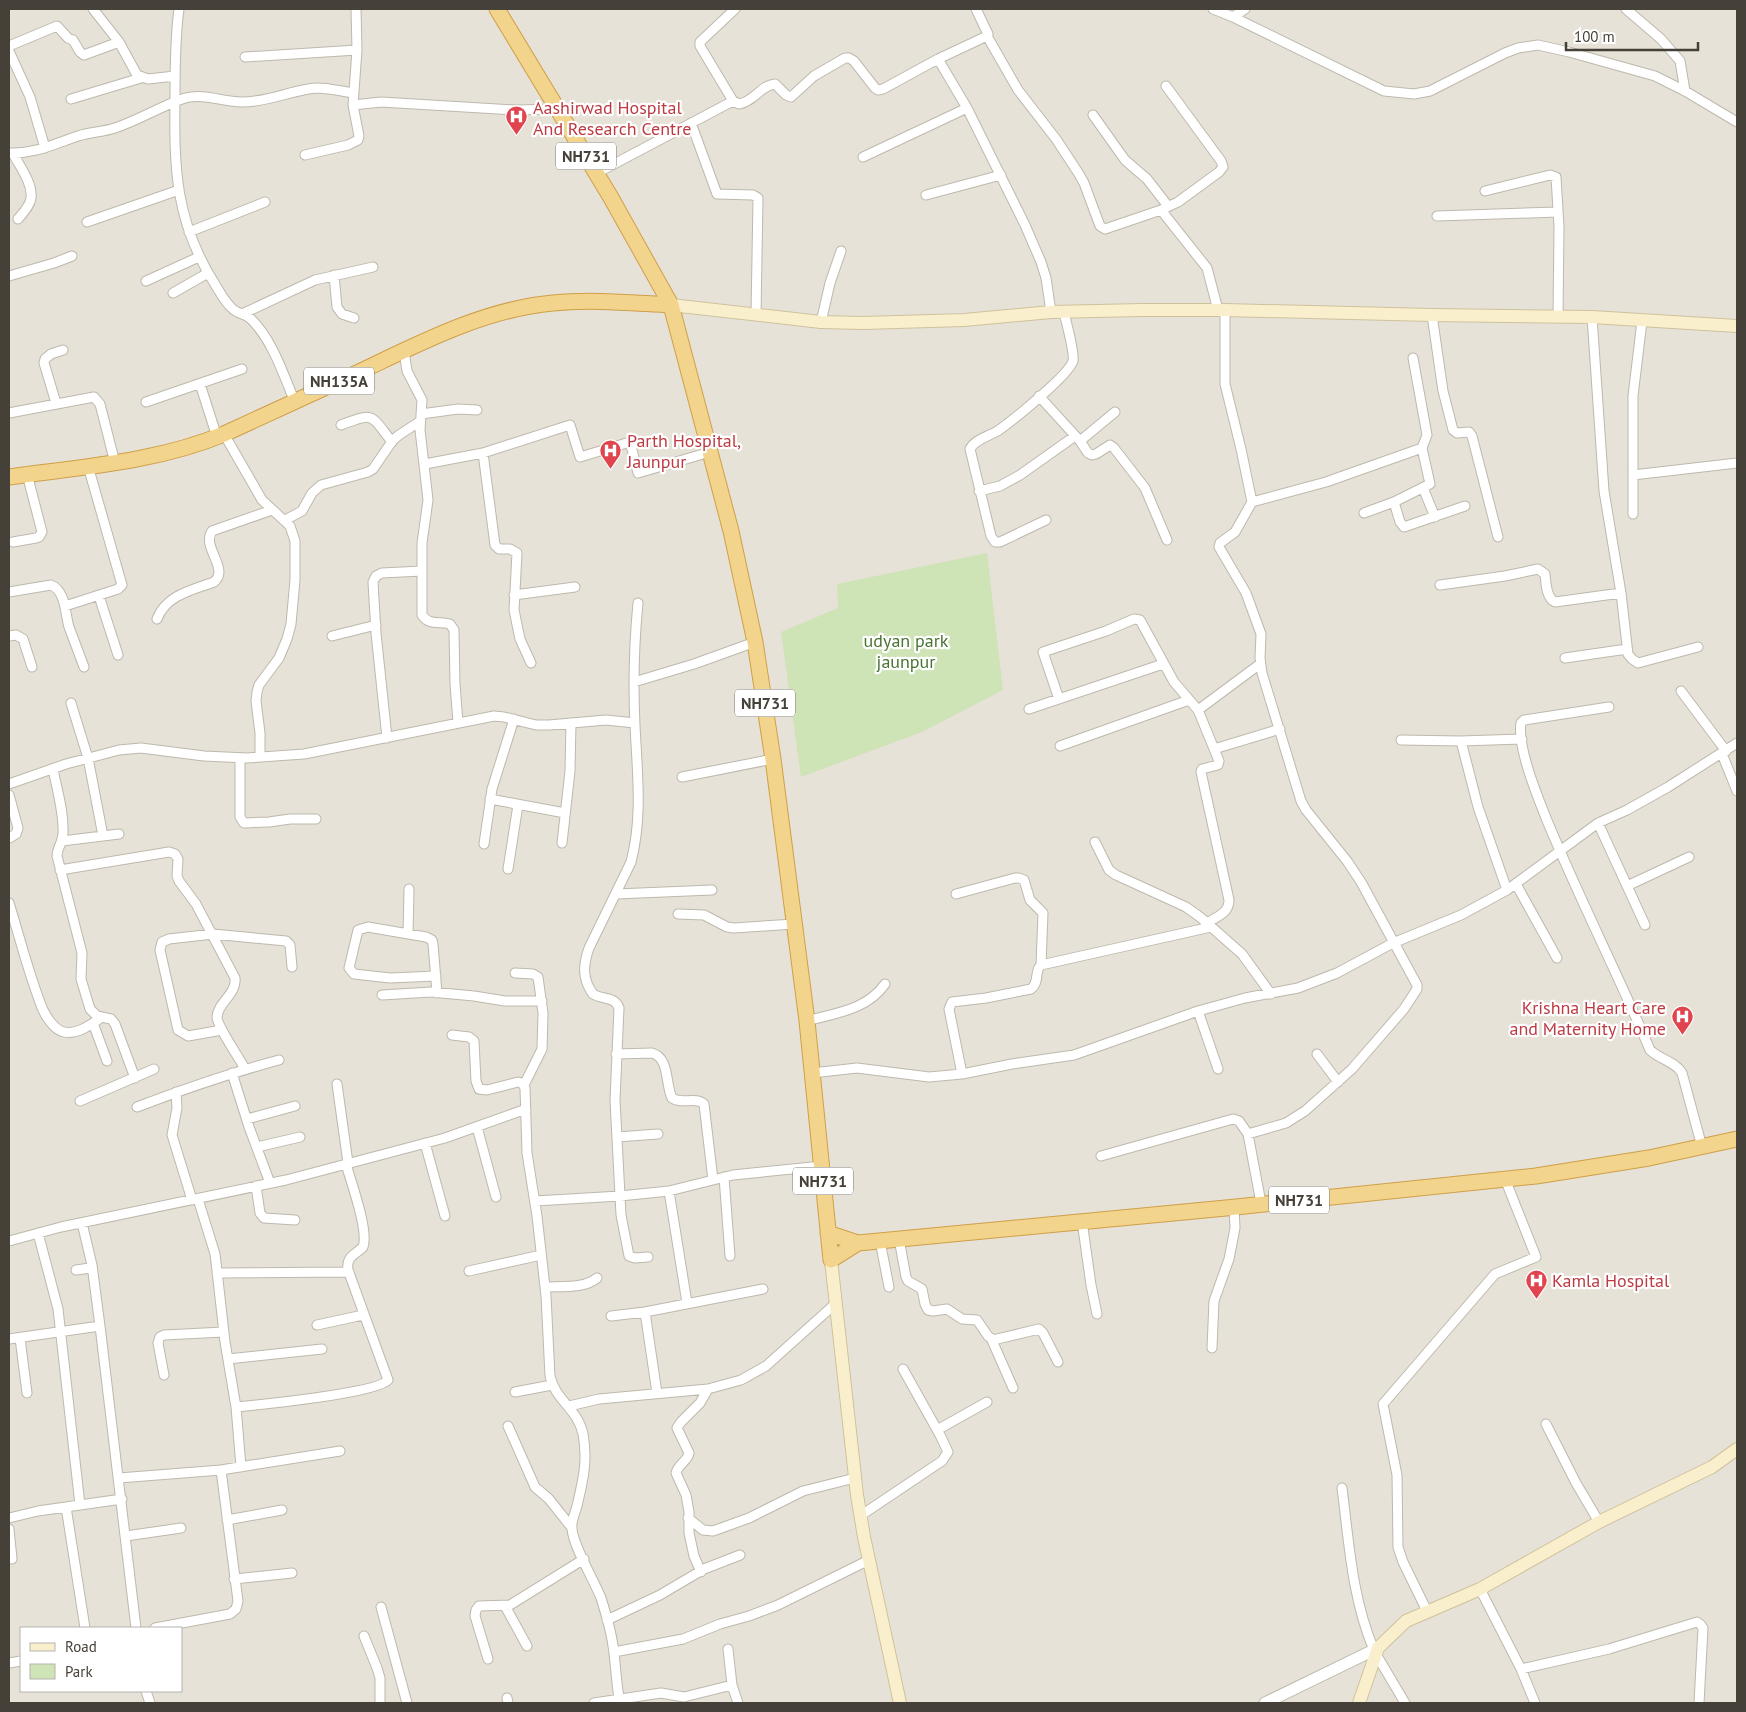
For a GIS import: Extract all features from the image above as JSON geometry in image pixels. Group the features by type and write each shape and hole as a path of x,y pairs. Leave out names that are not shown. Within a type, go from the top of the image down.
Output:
{"highway":[{"name":"NH731","path":"497,9 559,109 670,305 732,531 755,642 773,759 807,1020 831,1260 858,1243"},
{"name":"NH135A","path":"9,477 115,463 181,448 221,435 469,323 518,308 552,303 599,300 670,305"},
{"name":"NH731","path":"828,1233 858,1243 1234,1207 1536,1176 1650,1158 1737,1140"}],"main road":[{"path":"670,305 820,322 964,320 1058,312 1221,310 1432,316 1592,317 1737,326"},
{"path":"831,1260 860,1516 900,1703"},
{"path":"1359,1703 1376,1651 1406,1621 1480,1589 1598,1522 1712,1467 1737,1450"}],"street":[{"path":"93,9 119,42 133,70 141,78"},
{"path":"179,9 175,102 178,190 181,205 189,232 208,274 227,302 235,311 250,318 266,340 295,402"},
{"path":"305,155 348,145 358,140 359,136 353,105 357,50 356,9"},
{"path":"735,9 700,42 700,46 733,101 739,104 750,100 769,84 775,84 786,95 791,97 814,76 845,58 850,58 854,61 878,90 987,36"},
{"path":"976,9 988,34 987,36 1018,90 1056,139 1079,174 1100,226 1105,229 1164,208 1182,199 1220,172 1223,165 1166,86"},
{"path":"1213,9 1384,91 1414,94 1430,91 1505,53 1518,48 1538,45 1655,76 1737,122"},
{"path":"1233,17 1246,9"},
{"path":"1626,9 1661,39 1680,61 1684,91"},
{"path":"9,46 57,26 68,38 73,40 84,55 119,42"},
{"path":"245,57 357,50"},
{"path":"9,51 30,97 45,148"},
{"path":"938,59 967,108 1001,175 1041,262 1073,361 1061,378 997,432 972,445 971,454 991,536 995,542 1000,542 1046,520"},
{"path":"71,99 141,78 175,76"},
{"path":"11,153 23,154 81,135 115,128 175,102 196,96 210,96 227,101 241,102 276,98 308,89 320,88 354,93"},
{"path":"596,173 733,101"},
{"path":"353,105 381,102 516,110 559,109"},
{"path":"864,157 967,108"},
{"path":"1093,116 1121,156 1147,179 1164,208 1207,268 1221,310 1225,384 1252,502 1235,532 1220,543 1219,547 1246,593 1261,634 1260,664 1301,801 1361,882 1417,985 1417,989 1404,1009 1352,1069 1338,1082 1296,1118 1286,1123 1248,1134"},
{"path":"691,123 717,194 720,196 753,195 758,198 756,315"},
{"path":"11,153 30,190 31,199 28,207 18,219"},
{"path":"926,195 1001,175"},
{"path":"1486,191 1553,175 1557,181 1558,317"},
{"path":"87,222 178,190"},
{"path":"189,232 265,202"},
{"path":"1436,216 1558,212"},
{"path":"820,322 841,251"},
{"path":"9,276 72,256"},
{"path":"146,281 199,257"},
{"path":"242,314 306,284 334,275 373,268"},
{"path":"173,293 208,274"},
{"path":"334,275 337,307 342,314 354,318"},
{"path":"1432,316 1443,391 1454,430 1457,433 1469,432 1472,436 1498,537"},
{"path":"1592,317 1604,492 1621,593 1627,649 1632,659 1638,663 1698,647"},
{"path":"1633,514 1633,396 1642,321"},
{"path":"56,403 44,363 45,359 51,354 63,350"},
{"path":"404,351 407,371 422,400 420,418 428,500 422,543 422,615 424,619 431,623 450,624 454,630 458,723"},
{"path":"1364,513 1394,502 1428,486 1431,482 1422,448 1427,436 1413,358"},
{"path":"146,402 242,369"},
{"path":"200,384 221,435 262,500 290,526 295,541 295,580 291,624 279,658 259,685 257,692 260,757"},
{"path":"1039,396 1088,453 1096,454 1110,445 1114,448 1145,488 1167,540"},
{"path":"9,413 94,397 100,404 115,463"},
{"path":"285,520 302,511 312,493 321,484 373,469 392,442 420,418 458,408 478,410"},
{"path":"980,490 1000,486 1020,475 1077,439 1115,412"},
{"path":"341,425 364,416 369,416 375,420 392,442"},
{"path":"425,464 483,453 570,426 580,457 630,442 638,473 710,452"},
{"path":"1252,502 1326,482 1422,448"},
{"path":"483,453 495,545 499,549 510,549 517,554 514,595 516,626 524,650 531,663"},
{"path":"1634,476 1737,463"},
{"path":"66,606 118,590 122,585 88,466"},
{"path":"14,542 39,537 42,532 27,474"},
{"path":"1424,488 1435,517"},
{"path":"1394,502 1400,522 1404,527 1465,506"},
{"path":"157,619 162,608 174,598 214,582 218,578 220,572 209,540 212,531 272,510"},
{"path":"1440,585 1505,576 1538,569 1544,574 1549,596 1555,602 1621,593"},
{"path":"388,738 373,582 376,576 382,573 422,571"},
{"path":"9,592 54,586 66,606 68,624 84,667"},
{"path":"514,595 575,587"},
{"path":"99,596 118,655"},
{"path":"638,603 634,643 638,827 631,862 589,948 584,966 585,978 592,994 613,1000 618,1004 615,1100 620,1196 627,1253 631,1258 648,1257"},
{"path":"1041,965 1209,925 1226,912 1229,906 1201,772 1202,769 1217,765 1219,762 1198,710 1174,682 1139,619 1134,619 1106,631 1043,652 1059,699"},
{"path":"332,636 376,625"},
{"path":"9,636 16,635 23,639 32,667"},
{"path":"634,682 694,664 755,642"},
{"path":"1565,658 1627,649"},
{"path":"1029,709 1164,664"},
{"path":"1198,710 1260,664"},
{"path":"1681,691 1724,752 1737,791"},
{"path":"1060,746 1190,700"},
{"path":"71,704 88,758 103,836"},
{"path":"1608,707 1524,720 1521,723 1520,729 1522,739 1531,779 1560,851 1650,1050 1657,1056 1677,1066 1682,1073 1702,1147"},
{"path":"9,784 88,758 119,750 141,748 204,756 240,758 304,754 494,716 504,716 536,725 606,720 635,723"},
{"path":"484,844 490,799 497,770 514,719"},
{"path":"562,843 570,771 571,723"},
{"path":"1214,749 1280,728"},
{"path":"1401,740 1522,739"},
{"path":"1461,741 1478,806 1507,890"},
{"path":"812,1073 856,1068 929,1077 962,1074 1074,1055 1198,1011 1245,998 1298,988 1337,973 1393,943 1460,915 1507,890 1598,823 1627,810 1668,787 1737,743"},
{"path":"240,758 240,817 244,823 316,819"},
{"path":"682,777 773,759"},
{"path":"53,769 63,827 62,841 57,850 60,870 82,953 82,984 90,1010 97,1016 111,1019 115,1024 135,1078"},
{"path":"9,795 18,828 16,834 9,838"},
{"path":"490,799 565,813"},
{"path":"508,870 518,804"},
{"path":"1598,823 1645,925"},
{"path":"62,841 119,834"},
{"path":"1095,842 1108,870 1186,908 1209,925 1242,954 1271,994"},
{"path":"60,870 169,852 175,854 178,859 177,876 179,881 192,898 213,934 236,984 218,1012 217,1018 245,1069"},
{"path":"1627,886 1688,857"},
{"path":"956,894 1019,878 1024,880 1030,900 1043,913 1041,965 1037,970 1035,986 1031,989 986,998 955,1001 950,1004 950,1017 962,1074"},
{"path":"1516,884 1557,958"},
{"path":"408,934 409,890"},
{"path":"616,894 712,890"},
{"path":"9,903 44,1011 56,1028 66,1033 81,1029 102,1017"},
{"path":"678,914 704,915 722,925 734,928 794,924"},
{"path":"436,976 390,978 359,976 351,972 349,968 356,935 361,928 368,926 426,937 432,940 436,976 437,993"},
{"path":"222,1030 188,1036 178,1030 160,950 162,942 169,939 213,934 286,941 290,944 292,967"},
{"path":"515,973 537,975 542,1001 542,1049 524,1085 527,1153 545,1286 550,1376 556,1394 569,1406 579,1421 586,1454 572,1528"},
{"path":"807,1020 858,1006 874,998 885,984"},
{"path":"382,995 437,993 514,1002 542,1001"},
{"path":"1198,1011 1218,1069"},
{"path":"93,1023 107,1061"},
{"path":"452,1035 469,1037 474,1042 476,1081 479,1089 487,1090 518,1082 524,1085"},
{"path":"616,1054 656,1054 663,1062 672,1098 678,1101 699,1100 704,1104 713,1180"},
{"path":"1317,1054 1338,1082"},
{"path":"137,1107 232,1073 279,1060"},
{"path":"80,1100 154,1069"},
{"path":"232,1073 270,1183"},
{"path":"236,1408 295,1401 386,1383 387,1376 363,1315 347,1263 349,1258 363,1247 365,1237 347,1164 337,1084"},
{"path":"176,1092 177,1108 172,1135 214,1254 236,1408 241,1467"},
{"path":"247,1118 295,1106"},
{"path":"9,1241 347,1164 477,1128 526,1109"},
{"path":"1100,1156 1233,1118 1239,1121 1248,1134 1261,1204"},
{"path":"477,1128 496,1197"},
{"path":"617,1137 658,1134"},
{"path":"257,1147 300,1137"},
{"path":"424,1143 445,1216"},
{"path":"535,1201 669,1191 724,1177 822,1166"},
{"path":"724,1177 730,1256"},
{"path":"1427,1612 1403,1562 1398,1547 1397,1475 1383,1404 1494,1274 1536,1257 1505,1179"},
{"path":"256,1186 260,1213 264,1218 295,1220"},
{"path":"669,1191 687,1304"},
{"path":"1212,1348 1214,1301 1229,1259 1235,1228 1234,1207"},
{"path":"1082,1222 1097,1314"},
{"path":"82,1223 92,1265 122,1499 136,1627"},
{"path":"38,1233 58,1309 80,1505"},
{"path":"899,1239 906,1278 922,1289 928,1310 948,1309 962,1319 977,1320 991,1338 1013,1388"},
{"path":"880,1241 889,1287"},
{"path":"469,1271 541,1255"},
{"path":"76,1270 90,1268 92,1265"},
{"path":"217,1272 349,1272"},
{"path":"545,1286 582,1285 597,1278"},
{"path":"611,1316 646,1312 763,1288"},
{"path":"569,1406 599,1399 708,1389 730,1384 755,1373 774,1359 835,1304"},
{"path":"646,1312 657,1393"},
{"path":"316,1325 363,1315"},
{"path":"9,1339 100,1326"},
{"path":"991,1338 996,1340 1039,1329 1058,1362"},
{"path":"164,1375 158,1343 160,1337 164,1335 224,1332"},
{"path":"20,1338 27,1393"},
{"path":"228,1359 322,1349"},
{"path":"860,1516 942,1461 946,1456 946,1447 903,1369"},
{"path":"514,1392 552,1385"},
{"path":"701,1572 691,1546 686,1495 676,1473 690,1453 677,1428 700,1403 708,1389"},
{"path":"937,1430 987,1402"},
{"path":"1546,1424 1598,1522"},
{"path":"508,1426 534,1487 549,1499 572,1528 600,1597 607,1620 614,1652 620,1702"},
{"path":"119,1478 220,1470 340,1451"},
{"path":"160,1627 233,1612 236,1609 238,1601 220,1470"},
{"path":"688,1518 702,1530 713,1532 750,1518 803,1491 855,1478"},
{"path":"1342,1488 1355,1589 1364,1627 1406,1703"},
{"path":"9,1518 122,1499"},
{"path":"66,1507 85,1627"},
{"path":"226,1520 282,1510"},
{"path":"126,1536 181,1528"},
{"path":"9,1529 12,1558"},
{"path":"607,1620 660,1595 701,1572 740,1555"},
{"path":"488,1659 475,1616 479,1606 504,1606 515,1602 584,1559"},
{"path":"614,1652 676,1641 720,1624 756,1613 800,1595 869,1560"},
{"path":"234,1579 292,1573"},
{"path":"1480,1589 1521,1669 1535,1703"},
{"path":"504,1606 527,1646"},
{"path":"381,1607 407,1703"},
{"path":"1521,1669 1609,1649 1696,1622 1702,1628 1699,1703"},
{"path":"364,1636 379,1673 380,1703"},
{"path":"728,1649 732,1685 738,1703"},
{"path":"1265,1703 1376,1651"},
{"path":"594,1703 620,1702 661,1693 684,1697 732,1685"},
{"path":"670,1694 677,1703"}],"shaded area":[{"path":"9,9 1737,9 1737,1703 9,1703"}],"green space":[{"name":"udyan park jaunpur","path":"987,553 1003,690 922,732 801,777 781,632 838,608 837,584"}],"place":[{"name":"Aashirwad Hospital And Research Centre","path":"517,136"},
{"name":"Parth Hospital, Jaunpur","path":"611,469"},
{"name":"Krishna Heart Care and Maternity Home","path":"1682,1036"},
{"name":"Kamla Hospital","path":"1536,1299"}]}
